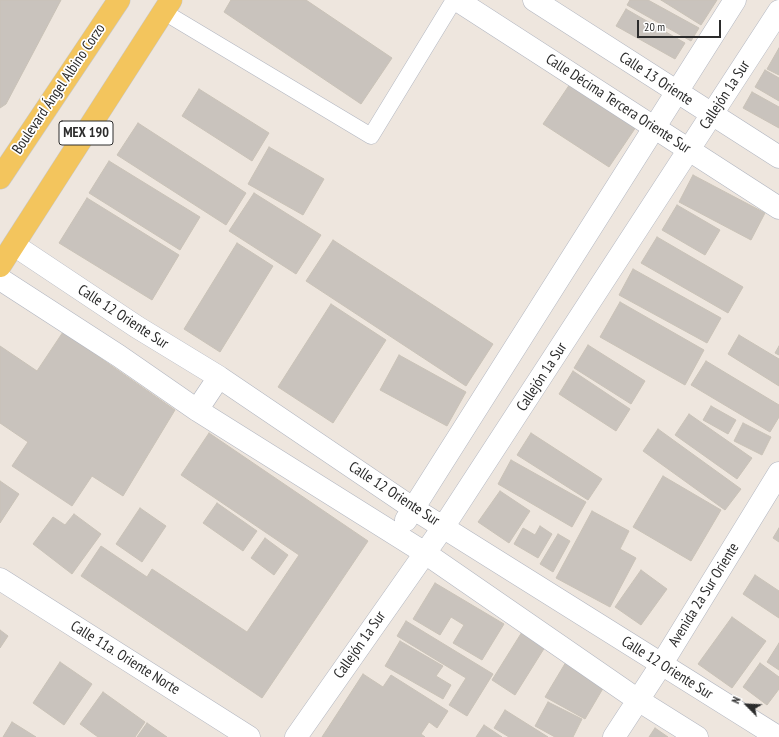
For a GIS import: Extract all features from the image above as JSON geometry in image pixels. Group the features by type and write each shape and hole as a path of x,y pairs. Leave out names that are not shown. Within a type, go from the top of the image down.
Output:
{"main road":[{"name":"Boulevard Ángel Albino Corzo","path":"0,178 119,0"},
{"name":"MEX 190","path":"0,266 167,6"}],"street":[{"name":"Calle Décima Tercera Oriente Sur","path":"456,0 779,208"},
{"name":"Calle 13 Oriente","path":"534,0 779,157"},
{"path":"396,534 414,509 735,0"},
{"name":"Callejón 1a Sur","path":"296,737 444,526 779,11"},
{"name":"Calle 12 Oriente Sur","path":"14,245 137,327 219,378 414,509 444,526 661,665 778,737"},
{"path":"0,279 119,356 197,410 425,553 638,700 697,737"},
{"path":"119,356 137,327"},
{"path":"197,410 219,378"},
{"name":"Avenida 2a Sur Oriente","path":"614,737 661,665 779,473"},
{"name":"Calle 11a. Oriente Norte","path":"0,579 236,733"}],"lane":[{"path":"167,6 371,136 456,0"}],"building":[{"path":"0,0 61,0 6,104 0,108"},
{"path":"231,0 306,0 392,58 361,104 224,12"},
{"path":"630,0 648,0 699,28 691,41 627,5"},
{"path":"661,0 717,0 701,25"},
{"path":"626,9 685,43 675,59 616,26"},
{"path":"779,48 779,75 767,69"},
{"path":"765,70 779,78 779,101 755,87"},
{"path":"572,81 638,124 609,167 543,124"},
{"path":"199,89 269,133 252,161 182,116"},
{"path":"752,92 779,107 779,128 743,108"},
{"path":"138,123 246,193 226,225 117,155"},
{"path":"269,147 324,179 303,215 248,184"},
{"path":"109,161 200,217 180,250 89,193"},
{"path":"693,175 765,213 751,240 679,202"},
{"path":"254,193 321,235 296,274 229,231"},
{"path":"87,198 179,255 152,300 59,243"},
{"path":"677,205 720,230 705,255 662,230"},
{"path":"657,237 743,287 728,313 641,263"},
{"path":"333,240 493,344 466,386 306,281"},
{"path":"237,243 273,266 220,352 184,329"},
{"path":"633,269 721,318 707,343 619,295"},
{"path":"620,302 704,350 685,385 600,337"},
{"path":"331,304 386,340 333,423 278,387"},
{"path":"63,332 175,410 123,496 92,476 72,506 12,466 28,442 0,423 0,346 37,371"},
{"path":"739,335 779,359 779,386 728,354"},
{"path":"588,345 645,381 631,404 574,368"},
{"path":"779,346 779,355 775,353"},
{"path":"399,355 466,392 447,426 380,390"},
{"path":"706,361 779,405 779,417 770,432 691,385"},
{"path":"573,371 630,409 616,431 559,394"},
{"path":"711,406 736,420 728,434 703,420"},
{"path":"689,414 752,458 737,479 675,435"},
{"path":"743,423 771,437 762,455 734,441"},
{"path":"658,429 741,489 725,510 643,451"},
{"path":"209,433 368,541 262,698 81,576 101,546 147,577 152,569 247,632 299,555 181,475"},
{"path":"531,433 602,479 588,500 517,455"},
{"path":"511,460 586,502 572,527 498,484"},
{"path":"663,476 721,510 691,561 633,527"},
{"path":"0,481 19,494 0,523"},
{"path":"500,491 530,511 509,543 478,522"},
{"path":"217,503 257,531 243,551 203,523"},
{"path":"140,508 166,526 142,562 116,544"},
{"path":"592,511 629,531 620,549 636,558 610,607 556,578"},
{"path":"74,514 101,534 72,574 33,544 53,517 65,525"},
{"path":"540,526 552,534 538,558 514,544 523,528 535,535"},
{"path":"779,528 779,542 773,538"},
{"path":"558,534 570,541 553,572 540,564"},
{"path":"265,538 288,555 274,575 251,558"},
{"path":"641,570 667,589 641,625 615,607"},
{"path":"755,575 779,591 779,618 743,594"},
{"path":"435,583 504,624 482,660 453,643 464,625 451,617 440,635 413,619"},
{"path":"732,617 766,641 732,688 698,664"},
{"path":"406,621 493,674 467,716 449,705 466,678 397,636"},
{"path":"0,630 8,636 0,648"},
{"path":"522,632 545,647 515,695 492,680"},
{"path":"400,641 443,666 436,676 451,685 443,699 385,666"},
{"path":"779,643 779,670 767,662"},
{"path":"60,662 92,684 64,725 33,703"},
{"path":"566,662 605,685 585,719 545,697"},
{"path":"760,663 779,677 779,689 767,705 743,687"},
{"path":"363,674 383,687 391,675 448,711 437,728 429,722 421,734 425,737 322,737"},
{"path":"103,692 145,722 135,737 98,737 80,724"},
{"path":"548,702 582,719 573,737 555,737 535,726"},
{"path":"505,710 548,737 509,737 494,728"},
{"path":"12,722 36,737 3,737"},
{"path":"147,723 167,737 137,737"},
{"path":"484,725 502,737 476,737"},
{"path":"655,728 668,737 649,737"}]}
